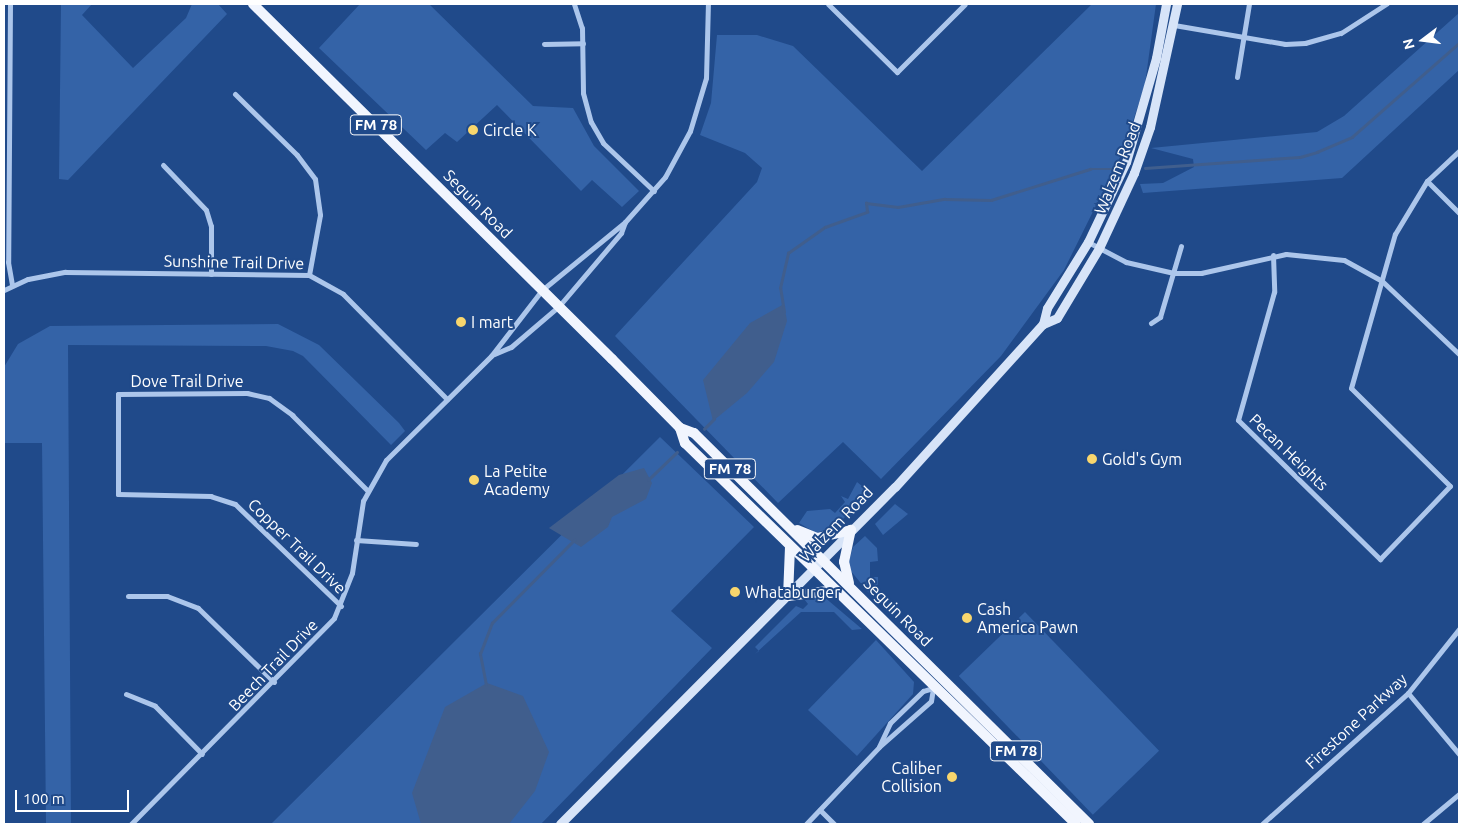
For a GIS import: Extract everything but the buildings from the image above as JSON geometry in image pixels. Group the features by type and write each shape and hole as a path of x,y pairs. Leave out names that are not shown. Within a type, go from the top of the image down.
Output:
{"main road":[{"name":"Seguin Road","path":"253,4 680,428 685,442 790,547 814,568 934,688 1076,824"},
{"name":"Seguin Road","path":"680,428 694,433 850,584 1089,824"},
{"path":"789,527 818,538 851,530 844,562 850,584"},
{"path":"790,547 788,596 836,590"},
{"path":"920,655 934,688 965,700"}],"street":[{"path":"10,4 7,24 6,125 8,262 12,285"},
{"path":"574,4 582,43 583,93 591,122 603,143 654,191"},
{"name":"Beech Trail Drive","path":"131,824 320,636 341,606 352,573 356,540 368,491 386,460 491,356 542,290 625,222 654,191 690,130 706,78 708,4"},
{"path":"828,4 897,72 965,4"},
{"name":"Walzem Road","path":"560,824 788,596 980,398 1043,324 1047,308 1088,242 1126,162 1141,117 1166,4"},
{"name":"Walzem Road","path":"1043,324 1057,318 1099,248 1150,127 1177,4"},
{"path":"1237,77 1249,4"},
{"path":"1174,24 1285,44 1321,39 1360,24 1386,4"},
{"path":"544,44 582,43"},
{"path":"235,94 315,179 320,215 309,275"},
{"path":"1382,280 1395,234 1427,181 1459,151"},
{"path":"163,165 206,210 211,226 211,274"},
{"path":"1427,181 1459,213"},
{"name":"Beech Trail Drive","path":"491,356 511,347 559,306 622,233 625,222"},
{"path":"1088,242 1126,262 1174,273 1202,273 1272,255 1324,255 1354,264 1382,280 1459,354"},
{"path":"1150,323 1160,317 1181,246"},
{"name":"Pecan Heights","path":"1272,255 1274,292 1238,420 1380,559 1450,486 1351,388 1382,280"},
{"name":"Sunshine Trail Drive","path":"4,290 12,285 65,272 309,275 343,294 447,399"},
{"name":"Dove Trail Drive","path":"118,494 118,394 247,393 268,398 292,415 368,491"},
{"name":"Copper Trail Drive","path":"118,494 210,496 235,504 341,606"},
{"path":"356,540 416,544"},
{"path":"128,596 167,596 198,608 274,682"},
{"name":"Firestone Parkway","path":"1262,824 1408,693 1459,629"},
{"path":"806,824 879,747 931,701 934,688 923,691 890,723 879,747"},
{"path":"1408,693 1459,754"},
{"path":"126,694 155,706 202,754"},
{"path":"1423,824 1459,794"},
{"path":"820,810 834,824"}],"shaded area":[{"path":"61,4 92,4 82,15 133,68 186,18 192,4 218,4 227,14 68,180 59,179"},
{"path":"360,4 429,4 533,106 573,108 594,146 639,191 622,207 592,180 581,191 497,105 457,142 445,133 426,150 319,48"},
{"path":"1092,4 1156,4 1145,84 1124,149 1064,270 1001,356 881,479 843,442 778,503 615,336 757,182 762,168 745,153 700,135 711,103 717,35 757,35 793,46 922,171"},
{"path":"1459,13 1459,70 1342,178 1143,193 1140,184 1163,183 1194,167 1193,159 1151,148 1317,132 1344,116"},
{"path":"784,304 787,321 774,362 747,393 713,421 703,380 750,323"},
{"path":"278,324 319,345 405,431 391,445 303,356 293,351 266,346 68,345 71,824 46,824 42,443 4,443 4,367 18,344 50,326"},
{"path":"660,437 754,527 671,611 712,648 541,824 271,824"},
{"path":"644,468 652,483 646,499 612,517 608,527 581,547 549,528 619,475"},
{"path":"857,482 868,491 837,526 816,533 799,523 807,511 830,509 835,513 845,502 841,496 848,499"},
{"path":"895,504 908,514 883,535 875,524"},
{"path":"865,536 877,548 878,561 870,562 870,577 878,577 878,584 869,593 850,570 849,561 853,547"},
{"path":"823,596 862,629 852,630 834,612 801,612 759,651 755,647 796,606 803,609 808,604 804,599"},
{"path":"1025,612 1159,751 1093,815 959,676"},
{"path":"876,640 914,682 913,694 857,756 808,710"},
{"path":"487,683 523,696 549,752 535,791 509,824 421,824 412,793 445,707"}],"waterway":[{"path":"1145,168 1300,157 1317,152 1352,137 1459,43"},
{"path":"784,312 780,288 788,253 825,227 867,212 866,203 898,207 944,199 991,200 1090,169 1112,169"},
{"path":"704,429 714,419"},
{"path":"648,480 677,452"},
{"path":"486,685 480,654 492,623 574,540"}],"place":[{"name":"Circle K","path":"473,130"},
{"name":"I mart","path":"461,322"},
{"name":"Gold's Gym","path":"1092,459"},
{"name":"La Petite Academy","path":"474,480"},
{"name":"Whataburger","path":"735,592"},
{"name":"Cash America Pawn","path":"967,618"},
{"name":"Caliber Collision","path":"952,777"}]}
